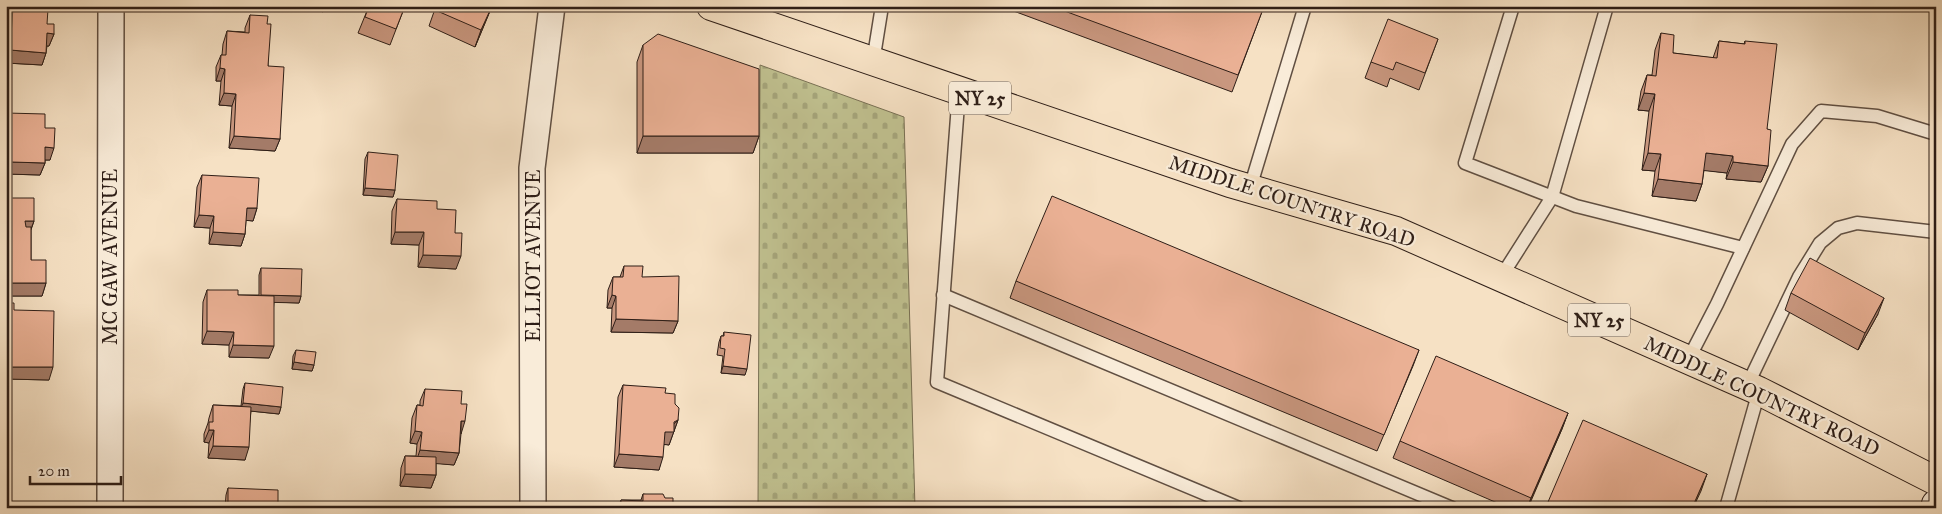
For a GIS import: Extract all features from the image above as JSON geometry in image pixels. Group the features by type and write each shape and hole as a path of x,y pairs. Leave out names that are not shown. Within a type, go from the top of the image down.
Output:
{"main road":[{"name":"MIDDLE COUNTRY ROAD","path":"711,6 1250,188 1396,231 1753,388 1936,481"},
{"path":"1935,508 1936,504"}],"street":[{"name":"MC GAW AVENUE","path":"110,508 111,6"},
{"name":"ELLIOT AVENUE","path":"533,508 532,168 552,6"}],"lane":[{"path":"874,62 882,6"},
{"path":"1250,188 1305,6"},
{"path":"1513,6 1465,163 1576,206 1743,248"},
{"path":"1501,277 1552,197 1606,6"},
{"path":"959,91 937,382 1239,508"},
{"path":"1688,360 1792,144 1821,111 1877,116 1936,134"},
{"path":"1726,508 1753,388 1799,277 1820,243 1838,228 1857,223 1936,232"},
{"path":"943,295 1452,508"}],"green space":[{"path":"760,65 904,117 915,508 758,508"}],"building":[{"path":"369,6 405,6 396,29 365,17"},
{"path":"436,6 492,6 481,30 435,10"},
{"path":"1051,6 1256,6 1263,9 1238,75"},
{"path":"13,7 48,9 47,24 54,24 54,34 47,33 46,53 10,50"},
{"path":"250,15 268,16 267,24 271,24 268,66 284,67 280,139 234,136 236,94 224,93 225,69 220,68 221,55 226,55 227,31 249,33"},
{"path":"1388,19 1438,39 1425,73 1396,62 1393,70 1371,62"},
{"path":"1661,33 1674,35 1673,53 1717,58 1719,41 1745,44 1745,41 1777,44 1767,129 1771,130 1768,166 1733,162 1733,156 1706,153 1702,184 1658,179 1661,154 1648,153 1655,94 1644,93 1647,75 1656,76"},
{"path":"658,34 759,69 759,136 643,136 643,45"},
{"path":"6,113 45,114 45,128 55,128 54,148 45,147 45,163 11,162 11,143 6,142"},
{"path":"368,152 398,155 395,190 365,188"},
{"path":"202,175 259,178 257,208 247,208 245,234 213,232 214,216 199,215"},
{"path":"1052,196 1419,350 1384,435 1016,281"},
{"path":"6,198 34,198 34,221 25,221 26,227 31,227 31,260 46,260 46,283 9,283 9,262 6,262"},
{"path":"397,199 437,201 437,209 456,210 455,233 462,233 461,256 423,255 424,232 395,232"},
{"path":"1810,258 1884,298 1865,333 1791,293"},
{"path":"624,266 643,266 642,277 679,276 678,321 616,319 616,296 612,295 613,277 623,277"},
{"path":"261,268 302,269 301,296 261,295"},
{"path":"207,290 238,290 238,295 274,296 274,346 233,345 234,332 207,331"},
{"path":"6,303 14,303 14,310 54,311 53,367 11,367 11,336 6,336"},
{"path":"724,332 751,335 747,369 723,366 725,349 720,348 721,336 724,336"},
{"path":"296,350 316,352 314,365 294,362"},
{"path":"1436,356 1568,413 1531,498 1400,441"},
{"path":"245,383 283,387 281,407 243,403"},
{"path":"623,385 666,388 665,393 675,394 675,404 679,408 678,420 674,422 674,432 665,432 663,457 619,454"},
{"path":"425,389 462,391 461,404 467,404 465,421 461,421 459,453 420,450 422,432 415,431 417,405 423,406"},
{"path":"213,405 251,407 249,447 213,446 214,430 209,430 209,422 213,422"},
{"path":"1583,420 1707,474 1692,508 1561,508 1548,502"},
{"path":"405,456 436,457 436,475 405,474"},
{"path":"228,488 278,490 278,508 228,508"},
{"path":"643,494 663,494 665,498 673,498 673,508 621,508 621,500 643,501"},
{"path":"1766,502 1781,508 1765,508"},
{"path":"416,506 457,506 457,508 416,508"}]}
